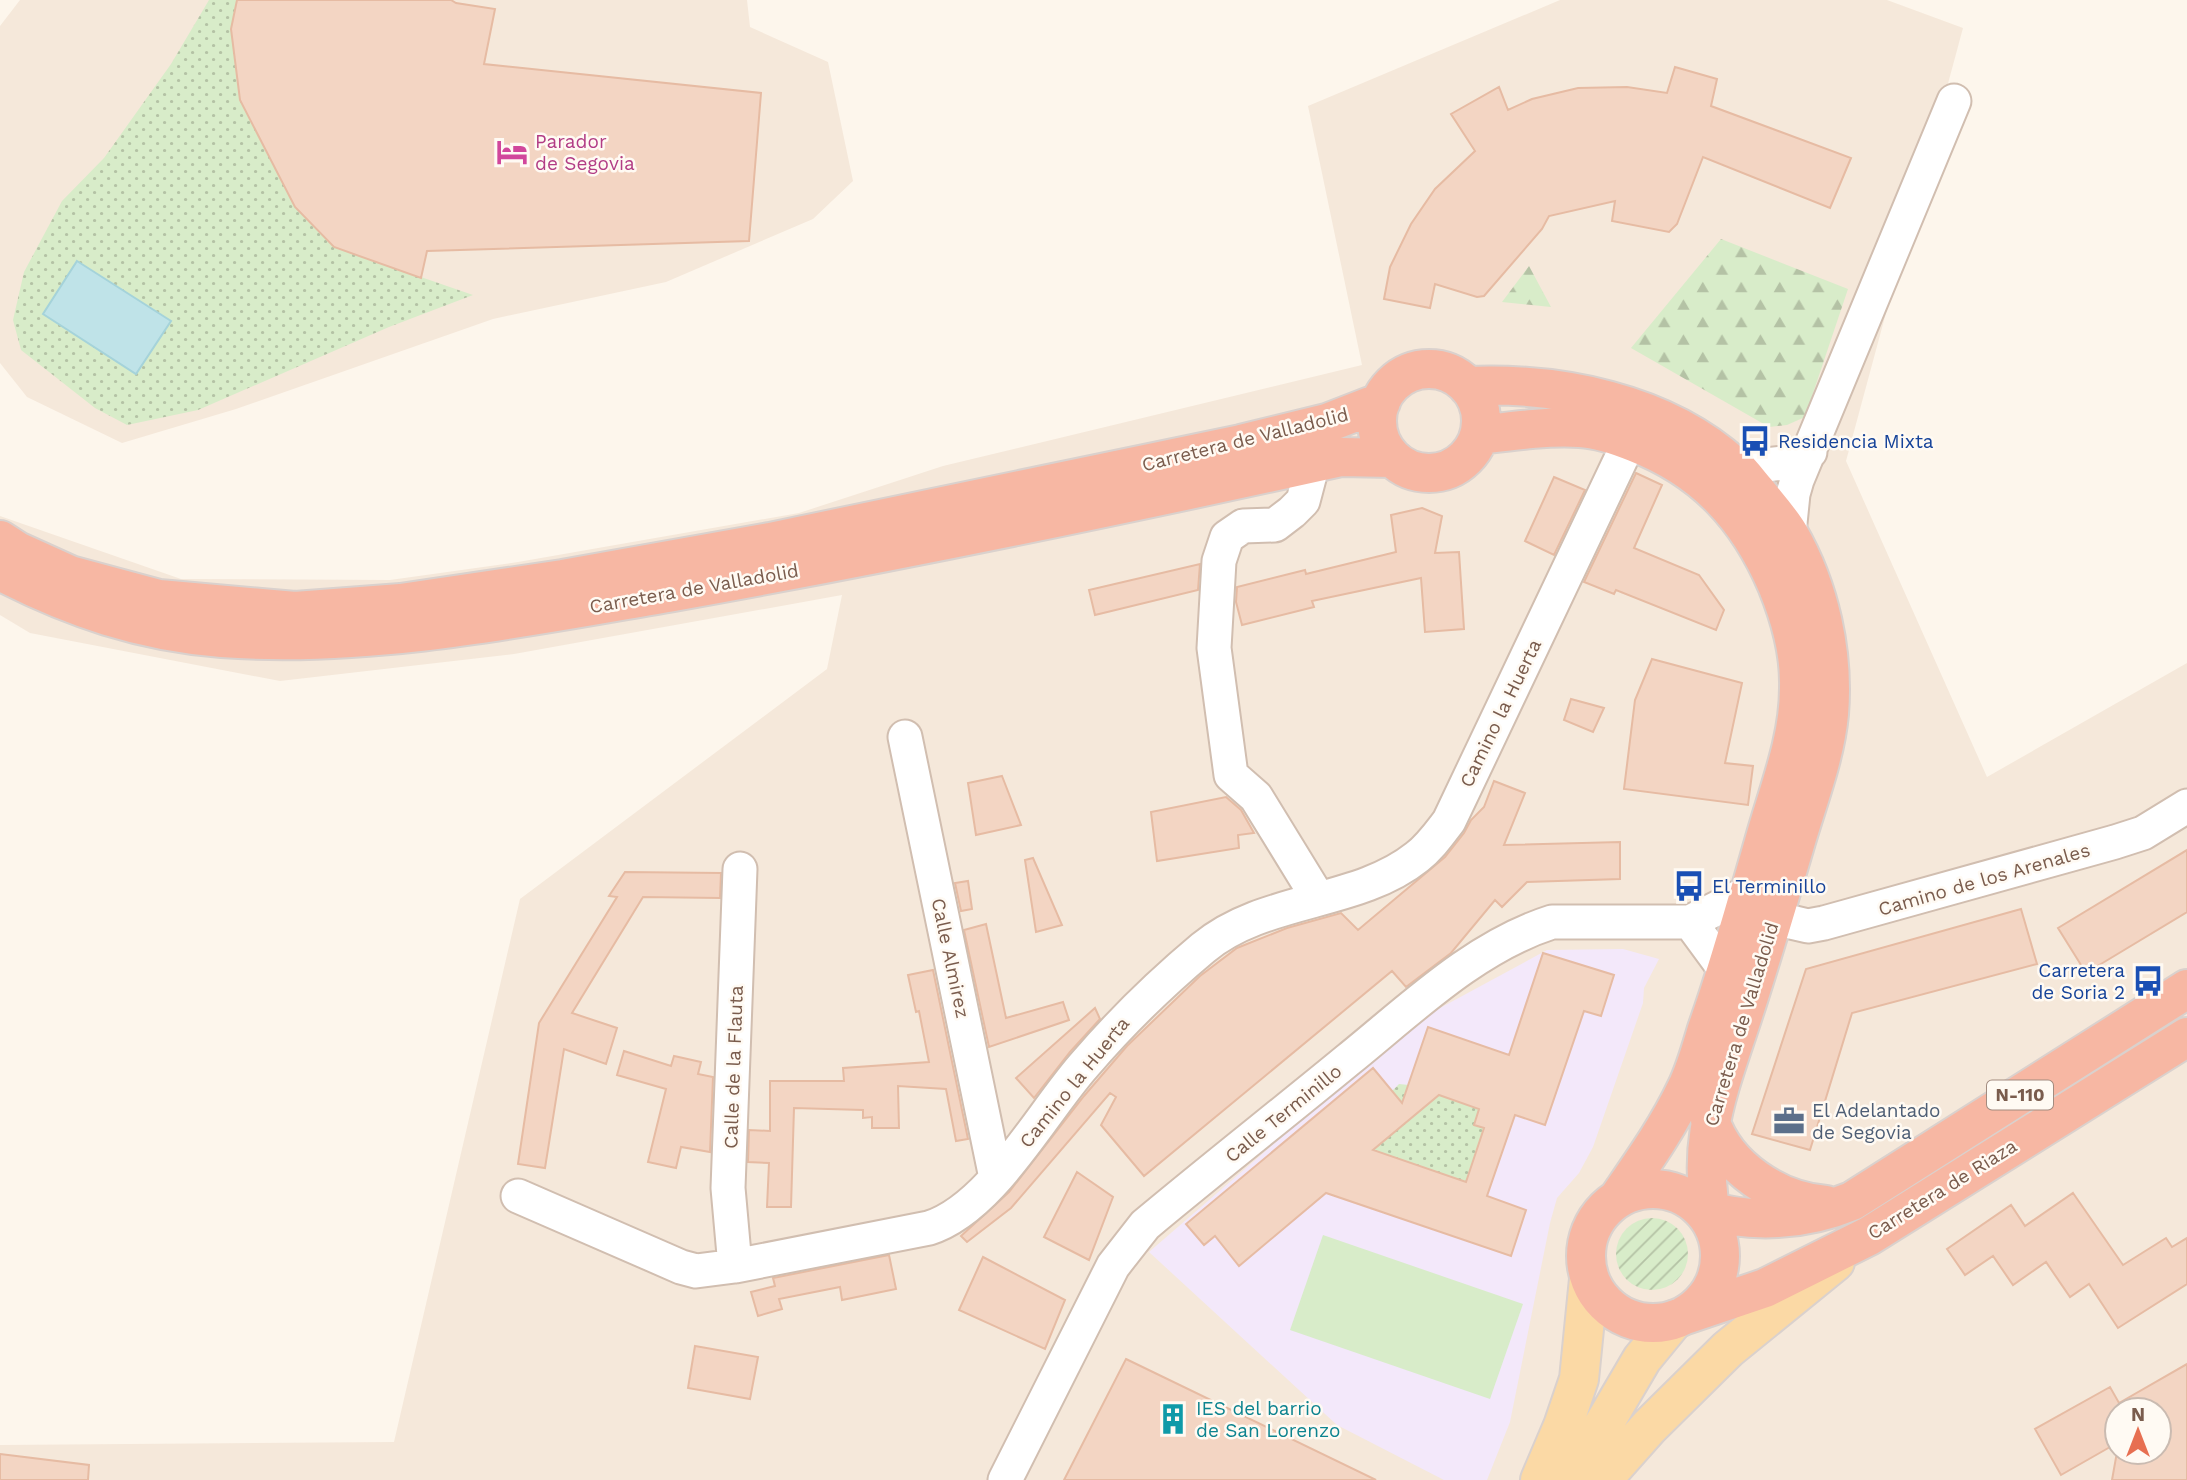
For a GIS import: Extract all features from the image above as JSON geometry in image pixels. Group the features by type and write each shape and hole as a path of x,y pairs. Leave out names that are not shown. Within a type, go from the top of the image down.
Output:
{"highway":[{"path":"1419,370 1437,370 1453,375 1467,386 1477,401 1482,418 1480,435 1474,449 1463,461 1450,469 1435,473 1404,467 1392,458 1383,446 1378,432 1377,416 1390,387 1403,376 1419,370"},
{"name":"Carretera de Valladolid","path":"1467,386 1521,386 1570,392 1639,410 1690,433 1737,468 1788,533 1807,570 1828,640 1829,714 1821,755 1761,905 1726,971 1687,1088 1651,1150 1619,1197"},
{"name":"Carretera de Valladolid","path":"0,540 17,551 71,575 159,599 295,611 401,603 563,579 770,542 1241,444 1327,423 1381,402"},
{"name":"Carretera de Valladolid","path":"1480,435 1580,428 1630,440 1683,467 1717,493 1743,522 1763,554 1791,623 1800,686 1798,715 1761,905 1710,1120 1705,1175 1709,1216"},
{"name":"Carretera de Valladolid","path":"0,570 30,587 104,617 168,632 288,641 364,638 539,615 853,560 1341,457 1392,458"},
{"name":"Carretera de Riaza","path":"1709,1216 1792,1218 1829,1210 1852,1201 2187,989"},
{"name":"Carretera de Riaza","path":"1680,1317 1766,1288 1869,1236 2187,1037"},
{"path":"1710,1120 1722,1145 1735,1160 1755,1179 1776,1192 1802,1202 1824,1205 1852,1201"},
{"path":"1662,1189 1684,1196 1709,1216 1720,1250 1718,1272 1710,1293 1694,1309 1680,1317 1643,1323 1623,1316 1599,1297 1586,1269 1586,1248 1591,1228 1603,1210 1619,1197 1640,1190 1662,1189"}],"main road":[{"name":"N-110","path":"1602,1480 1648,1427 1728,1349 1869,1236"},
{"path":"1540,1480 1578,1387 1589,1279"},
{"path":"1571,1480 1642,1359 1680,1317"}],"street":[{"path":"1788,533 1793,494 1954,101"},
{"name":"Camino la Huerta","path":"518,1196 681,1267 696,1270 735,1266 937,1225 950,1219 996,1178 1083,1066 1131,1012 1205,946 1241,924 1370,882 1396,870 1424,850 1449,821 1630,440"},
{"path":"1737,468 1784,463 1810,452"},
{"path":"1312,463 1303,501 1293,513 1275,524 1243,526 1227,537 1219,561 1214,648 1228,769 1238,783 1256,797 1318,898"},
{"name":"Calle Almirez","path":"905,737 996,1178"},
{"name":"Camino de los Arenales","path":"1761,905 1808,926 1824,923 2143,833 2187,806"},
{"name":"Calle de la Flauta","path":"735,1266 728,1188 740,869"},
{"name":"Calle Terminillo","path":"1005,1480 1113,1266 1126,1246 1145,1225 1442,984 1510,941 1552,922 1690,922 1761,905"},
{"path":"1690,922 1726,971"}],"shaded area":[{"path":"20,0 747,0 750,27 828,62 853,181 813,219 666,282 493,319 236,409 122,443 27,397 0,363 0,26"},
{"path":"1560,0 1887,0 1963,28 1846,461 1987,777 2187,663 2187,1480 0,1480 0,1445 394,1442 520,899 827,669 842,595 514,654 280,681 30,633 0,615 0,516 181,579 390,580 518,562 799,513 943,466 1362,365 1308,106"},
{"path":"1623,949 1659,959 1644,988 1643,1003 1593,1147 1579,1173 1557,1198 1510,1422 1487,1480 1444,1480 1337,1425 1149,1252 1416,1021 1547,950"}],"green space":[{"path":"209,0 237,0 231,29 240,100 295,207 334,247 473,295 389,327 198,410 127,425 95,408 21,350 13,320 24,272 62,201 104,158 171,64"},
{"path":"1721,239 1848,289 1805,417 1787,425 1769,427 1631,348"},
{"path":"1529,266 1551,307 1502,302"},
{"path":"1399,1084 1479,1109 1474,1125 1484,1128 1466,1182 1373,1150 1413,1116 1392,1091"},
{"path":"1652,1218 1666,1221 1678,1228 1685,1240 1688,1254 1685,1268 1678,1280 1666,1287 1652,1290 1638,1287 1626,1280 1619,1268 1616,1254 1619,1240 1626,1228 1638,1221"},
{"path":"1323,1235 1523,1304 1490,1399 1290,1330"}],"water":[{"path":"77,261 171,321 136,374 43,314"}],"building":[{"name":"Parador de Segovia","path":"237,0 451,0 495,9 484,64 761,93 749,241 427,251 421,278 334,247 295,207 240,100 231,29"},
{"path":"1675,67 1717,79 1711,106 1851,158 1830,208 1703,157 1677,224 1669,232 1612,221 1615,201 1549,216 1542,229 1484,296 1477,297 1435,284 1430,308 1384,299 1390,267 1411,224 1435,189 1475,151 1451,114 1499,87 1508,110 1532,99 1578,88 1627,87 1667,93"},
{"path":"1636,473 1662,485 1634,548 1699,575 1724,610 1716,630 1616,590 1614,594 1584,582"},
{"path":"1554,477 1585,490 1554,555 1525,541"},
{"path":"1422,508 1442,516 1435,553 1459,552 1464,629 1425,632 1421,578 1312,601 1314,607 1242,625 1236,602 1237,587 1305,570 1306,574 1396,552 1391,515"},
{"path":"1200,564 1198,590 1095,615 1089,590"},
{"path":"1652,659 1742,683 1725,763 1753,766 1748,805 1624,789 1635,700"},
{"path":"1571,699 1604,708 1593,732 1564,720"},
{"path":"1002,776 1021,825 976,835 968,783"},
{"path":"1494,781 1525,793 1504,845 1620,842 1620,879 1527,882 1502,907 1495,900 1451,953 1406,987 1392,971 1144,1176 1101,1125 1116,1097 1110,1093 1011,1208 967,1242 961,1236 1009,1192 1127,1046 1200,976 1237,948 1287,928 1341,913 1358,930 1445,857 1471,820 1484,807"},
{"path":"1226,797 1241,810 1254,833 1238,835 1239,848 1157,861 1151,812"},
{"path":"2187,850 2187,912 2086,973 2058,928"},
{"path":"1033,858 1062,925 1036,932 1025,860"},
{"path":"625,872 721,873 720,898 643,897 572,1013 617,1028 606,1064 564,1049 545,1168 518,1164 539,1023 617,897 609,896"},
{"path":"968,881 972,909 961,911 955,883"},
{"path":"2021,909 2037,964 1852,1013 1810,1150 1752,1134 1806,969"},
{"path":"986,924 1006,1018 1063,1002 1069,1020 989,1047 964,930"},
{"path":"1543,953 1614,975 1601,1016 1584,1011 1545,1125 1515,1115 1487,1196 1526,1210 1511,1256 1326,1193 1239,1266 1215,1236 1204,1245 1186,1224 1373,1068 1402,1103 1428,1027 1509,1055","holes":["1439,1095 1479,1109 1474,1125 1484,1128 1466,1182 1373,1150"]},
{"path":"933,970 968,1139 956,1141 946,1089 898,1086 899,1128 872,1128 872,1117 863,1118 863,1110 794,1108 791,1207 767,1207 769,1163 748,1162 749,1130 770,1131 770,1081 844,1081 843,1068 929,1062 919,1011 916,1012 908,975"},
{"path":"1095,1008 1100,1019 1034,1098 1016,1078"},
{"path":"624,1051 671,1066 674,1056 701,1062 698,1074 713,1077 710,1152 681,1147 676,1168 648,1162 666,1089 617,1075"},
{"path":"1077,1172 1113,1197 1089,1260 1044,1237"},
{"path":"2073,1193 2123,1265 2166,1238 2172,1247 2187,1238 2187,1284 2118,1328 2089,1284 2070,1297 2046,1262 2013,1285 1993,1256 1965,1275 1947,1249 2011,1205 2025,1226"},
{"path":"889,1255 896,1289 842,1300 840,1287 779,1299 782,1309 758,1316 751,1292 775,1286 773,1278"},
{"path":"983,1257 1065,1300 1045,1349 959,1310"},
{"path":"695,1346 758,1357 750,1399 688,1388"},
{"name":"IES del barrio de San Lorenzo","path":"1126,1359 1376,1480 1064,1480"},
{"path":"2187,1364 2187,1480 2112,1480 2114,1466 2173,1466 2173,1396 2131,1396"},
{"path":"2110,1387 2115,1396 2103,1396 2103,1451 2061,1475 2035,1429"},
{"path":"0,1454 89,1465 88,1480 0,1480"}],"place":[{"name":"Parador de Segovia","path":"512,152"},
{"name":"Residencia Mixta","path":"1755,441"},
{"name":"El Terminillo","path":"1689,886"},
{"name":"Carretera de Soria 2","path":"2148,981"},
{"name":"El Adelantado de Segovia","path":"1789,1121"},
{"name":"IES del barrio de San Lorenzo","path":"1173,1419"}]}
